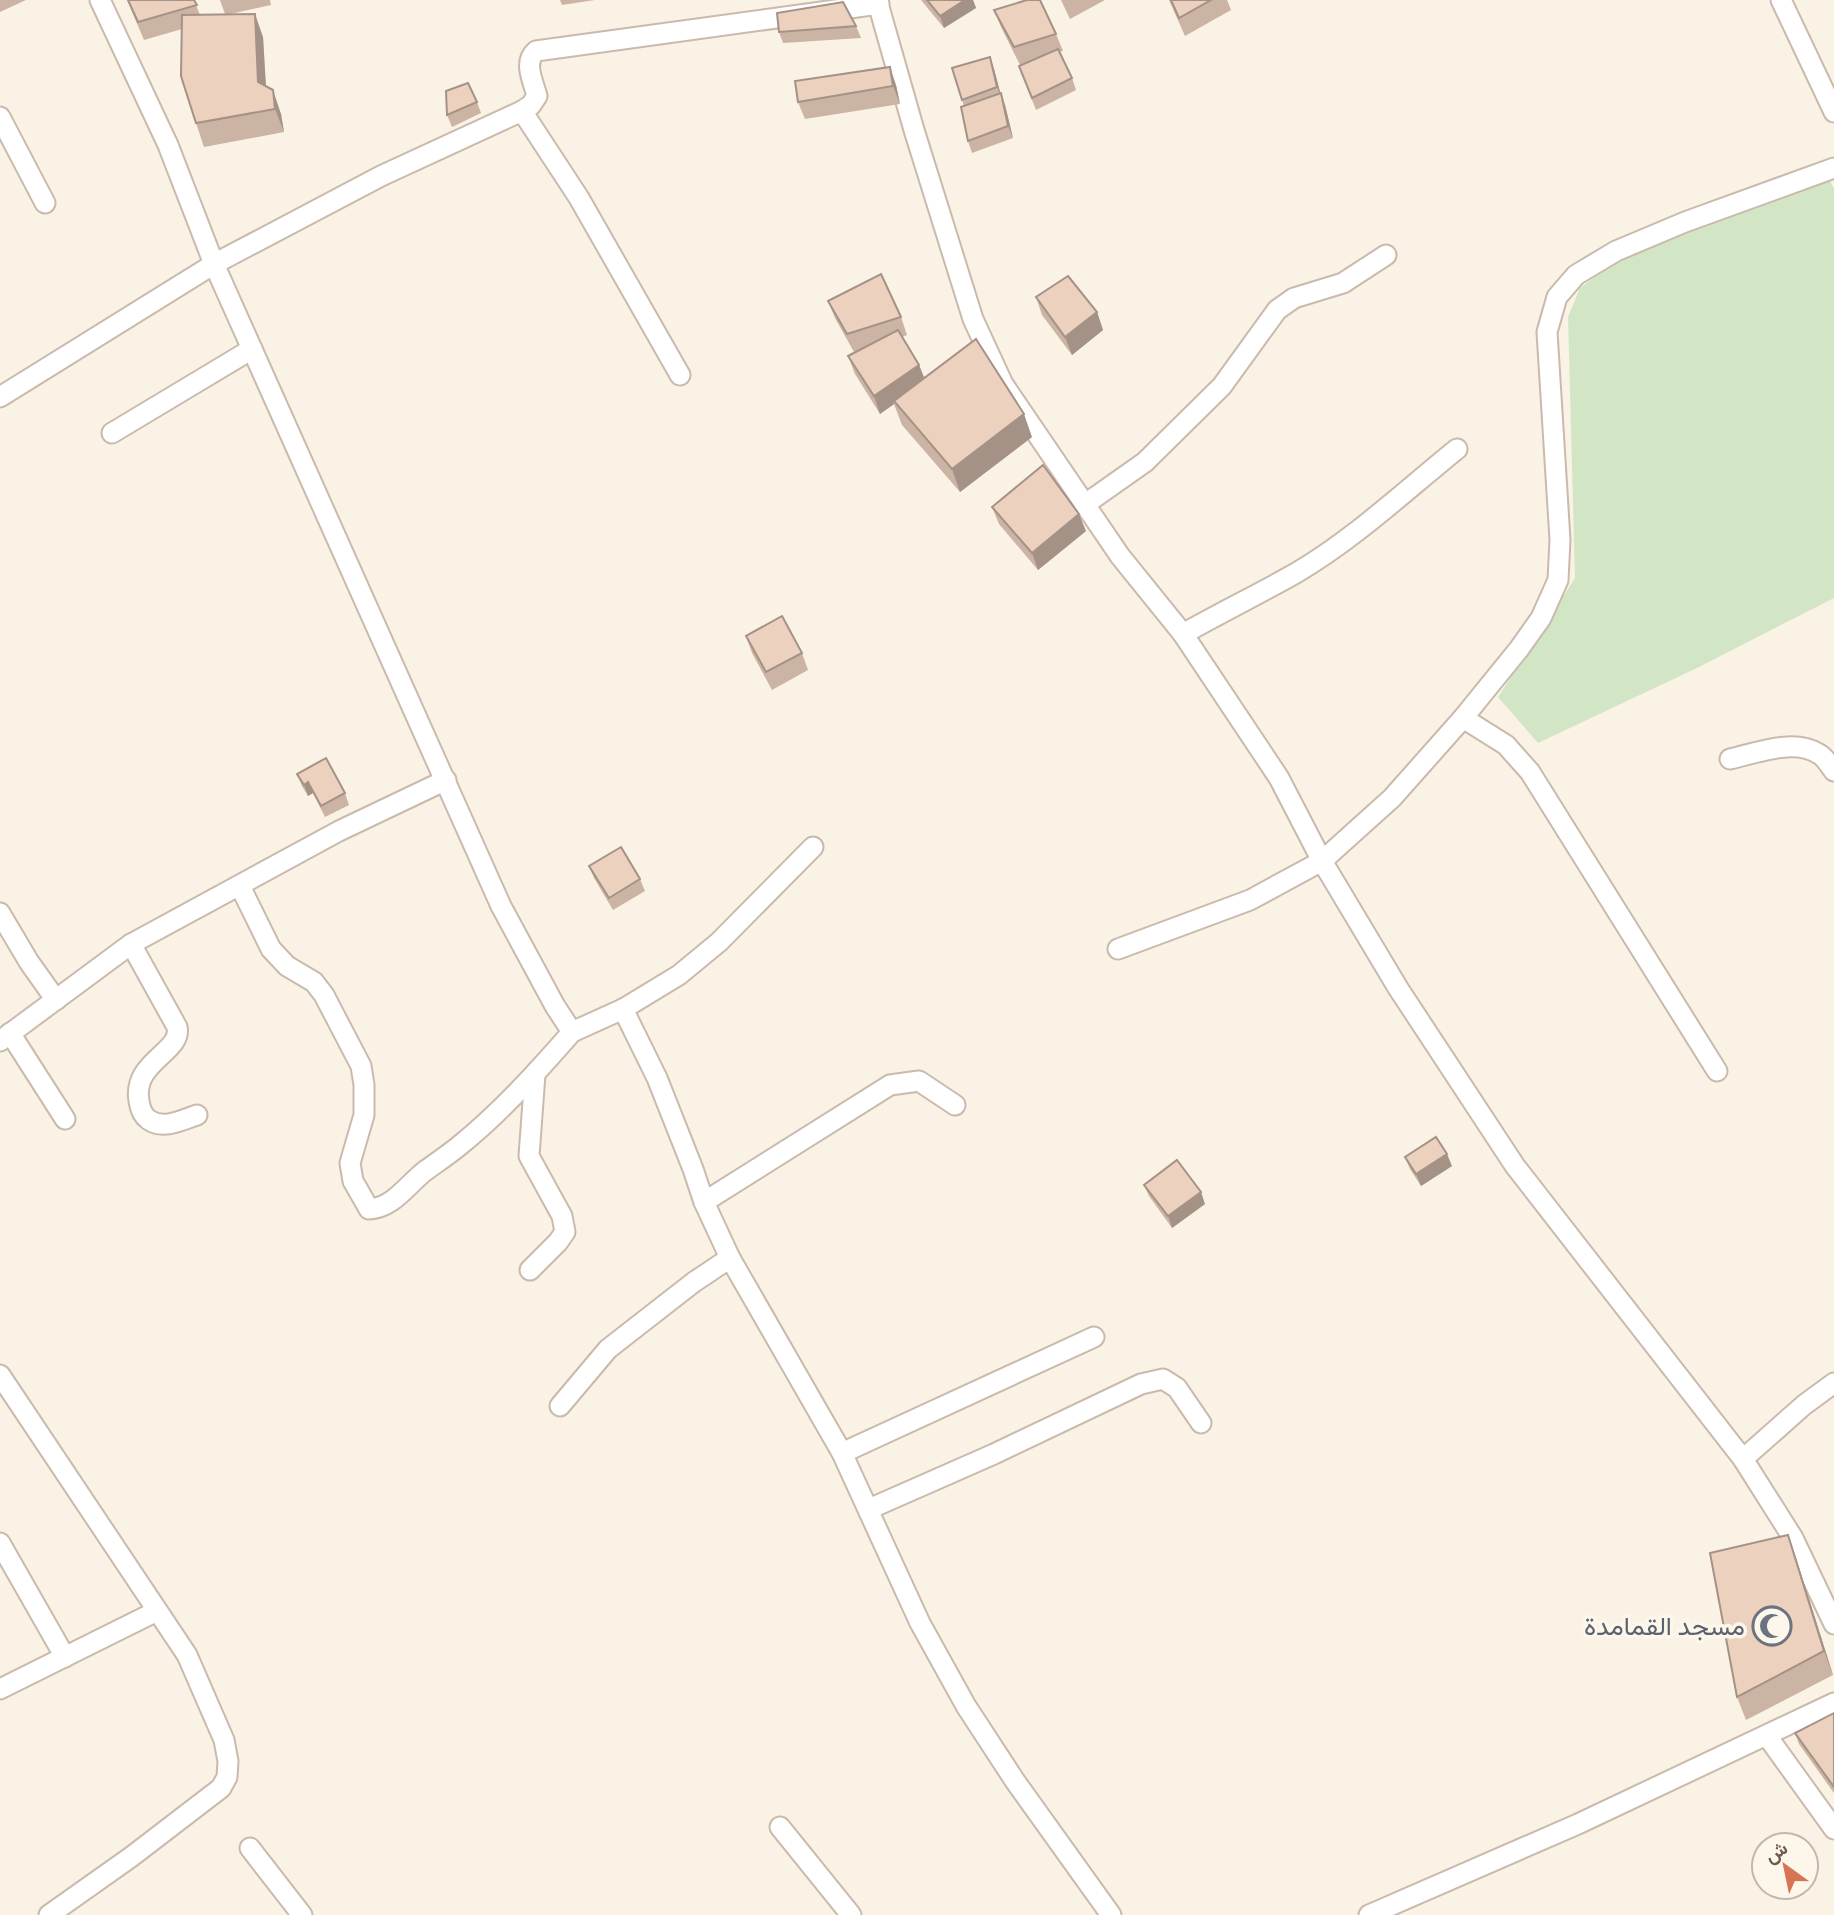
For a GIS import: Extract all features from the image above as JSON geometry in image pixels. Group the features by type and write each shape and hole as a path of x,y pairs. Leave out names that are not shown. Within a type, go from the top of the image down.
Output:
{"street":[{"path":"100,0 168,145 214,264 501,906 572,1032"},
{"path":"1781,0 1834,112"},
{"path":"0,397 214,264 381,176 522,111 531,105 537,96 528,63 536,51 878,2 914,130 973,319 1003,384 1120,556 1183,634 1279,778 1322,862 1398,988 1515,1166 1743,1459 1793,1538 1834,1624"},
{"path":"522,111 579,198 680,375"},
{"path":"0,117 46,203"},
{"path":"1118,949 1250,900 1322,862 1392,798 1464,718 1534,629 1558,580 1560,540 1547,332 1558,298 1576,275 1616,251 1685,222 1834,168"},
{"path":"1084,505 1145,462 1222,386 1257,334 1277,310 1294,299 1343,283 1386,255"},
{"path":"112,433 252,349"},
{"path":"1183,634 1241,600 1297,572 1356,531 1457,449"},
{"path":"1464,718 1506,745 1530,772 1717,1071"},
{"path":"1730,759 1790,746 1821,754 1834,771"},
{"path":"65,1119 5,1037 131,944 339,831 446,780"},
{"path":"240,886 271,949 286,966 314,982 324,995 361,1066 364,1115 350,1163 353,1181 369,1209 379,1209 461,1145 536,1074 572,1032 623,1009 678,975 719,942 813,847"},
{"path":"0,913 29,962 56,1000"},
{"path":"131,944 179,1033 174,1043 144,1073 138,1085 142,1112 150,1121 169,1125 197,1115"},
{"path":"623,1009 657,1079 694,1169 704,1202 730,1258 842,1452 920,1623 967,1706 1015,1781 1111,1915"},
{"path":"530,1270 565,1232 562,1216 529,1156 536,1074"},
{"path":"704,1202 890,1085 919,1081 955,1105"},
{"path":"560,1406 608,1349 694,1282 730,1258"},
{"path":"842,1452 1094,1337"},
{"path":"0,1375 187,1655 224,1740 228,1761 227,1777 222,1788 49,1915"},
{"path":"869,1509 994,1454 1141,1384 1163,1379 1177,1388 1201,1423"},
{"path":"1743,1459 1804,1405 1834,1383"},
{"path":"0,1543 65,1657"},
{"path":"0,1689 157,1611"},
{"path":"1369,1915 1578,1824 1834,1703"},
{"path":"1767,1736 1834,1829"},
{"path":"780,1827 851,1915"},
{"path":"250,1848 302,1915"}],"green space":[{"path":"1830,181 1834,189 1834,598 1697,668 1538,743 1498,697 1575,578 1568,317 1580,288 1603,271 1634,254 1711,222"}],"building":[{"path":"128,0 194,0 197,5 138,22"},
{"path":"927,0 965,0 940,16"},
{"path":"1027,0 1040,0 1056,34 1014,47 994,10"},
{"path":"1171,0 1211,0 1179,18"},
{"path":"843,2 856,26 779,32 777,13"},
{"path":"255,14 258,82 273,90 275,109 196,123 181,76 182,15"},
{"path":"1058,49 1072,78 1032,98 1019,66"},
{"path":"990,57 997,87 962,100 952,68"},
{"path":"890,67 893,86 798,102 795,81"},
{"path":"468,83 477,102 447,115 446,91"},
{"path":"1001,93 1008,126 968,141 961,107"},
{"path":"881,274 901,317 847,334 828,301"},
{"path":"1068,276 1097,312 1065,337 1036,297"},
{"path":"898,330 919,365 874,396 848,356"},
{"path":"976,339 1024,414 952,469 894,401"},
{"path":"1043,465 1079,514 1032,553 992,507"},
{"path":"782,616 802,653 766,672 746,636"},
{"path":"326,758 345,793 321,806 308,782 304,785 297,774"},
{"path":"621,847 640,879 609,898 589,866"},
{"path":"1436,1137 1447,1154 1416,1174 1405,1157"},
{"path":"1177,1160 1201,1192 1168,1216 1144,1185"},
{"name":"مسجد القمامدة","path":"1788,1535 1824,1651 1737,1697 1710,1553"},
{"path":"1834,1713 1834,1787 1795,1733"}],"place":[{"name":"مسجد القمامدة","path":"1772,1626"}]}
